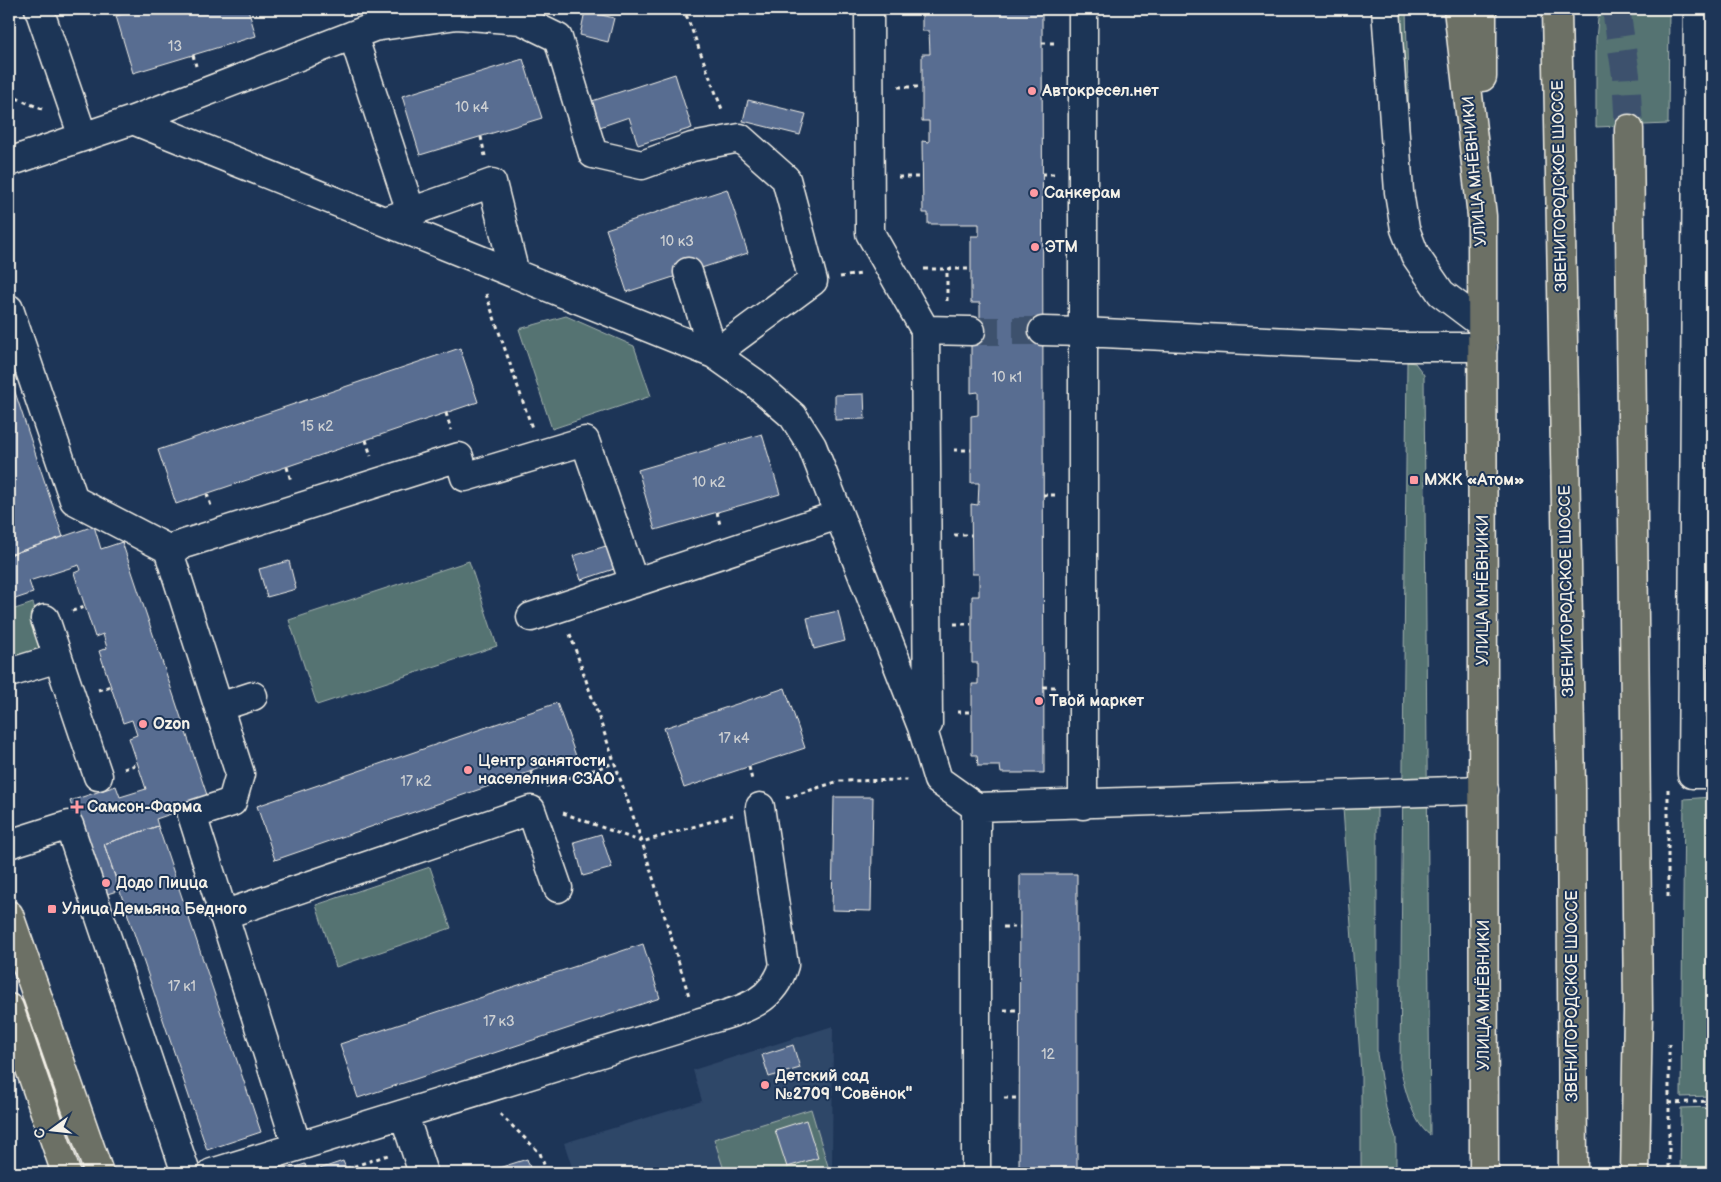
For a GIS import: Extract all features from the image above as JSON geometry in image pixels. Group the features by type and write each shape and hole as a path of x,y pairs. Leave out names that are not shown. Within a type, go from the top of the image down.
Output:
{"main road":[{"name":"УЛИЦА МНЁВНИКИ","path":"1458,9 1482,216 1484,1173"},
{"path":"1482,9 1482,216"},
{"name":"ЗВЕНИГОРОДСКОЕ ШОССЕ","path":"1557,9 1571,787 1573,1173"},
{"path":"1629,128 1638,1011 1635,1173"},
{"path":"9,915 99,1173"},
{"path":"9,1008 66,1173"}],"lane":[{"path":"39,9 83,137"},
{"path":"869,9 870,233 925,330 928,724 922,728"},
{"path":"1082,9 1083,805"},
{"path":"1386,9 1398,192 1405,228 1415,255 1441,293 1482,335"},
{"path":"1698,9 1692,774 1712,774"},
{"path":"9,162 133,120 374,27 457,15 521,20 558,38 593,154 642,164 692,147 740,138 786,179 813,281 714,354"},
{"path":"353,35 411,212"},
{"path":"133,120 714,354 755,383 793,416 812,446 922,728 938,780 976,806 1083,805 1484,790"},
{"path":"385,222 492,183 515,274"},
{"path":"688,272 714,354"},
{"path":"9,309 74,500 168,549 240,774 232,802 192,815 296,1146"},
{"path":"925,330 971,331"},
{"path":"1042,332 1083,332 1394,347 1482,335"},
{"path":"168,549 459,457 465,477 585,441 634,583"},
{"path":"531,617 838,515"},
{"path":"45,619 98,776"},
{"path":"9,673 58,658"},
{"path":"220,707 253,696"},
{"path":"976,806 976,1173"},
{"path":"212,1173 478,1092 747,1007 763,999 775,988 784,965 760,807"},
{"path":"224,915 531,810 558,888"},
{"path":"9,844 68,825 186,1173"},
{"path":"404,1115 423,1173"}],"path":[{"path":"681,9 687,17 723,113 740,138"},
{"path":"474,257 541,454"},
{"path":"945,450 971,450"},
{"path":"944,535 971,535"},
{"path":"562,607 642,842 698,1022"},
{"path":"478,1092 540,1153 547,1173"},
{"path":"1669,1103 1712,1102"},
{"path":"346,1169 415,1146"}],"shaded area":[{"name":"Детский сад №2709 \"Совёнок\"","path":"833,1026 832,1173 574,1173 564,1143 702,1101 693,1070"}],"green space":[{"path":"1398,9 1406,9 1411,205"},
{"path":"1599,9 1669,9 1668,124 1596,127 1596,39"},
{"path":"566,316 634,346 651,396 552,429 519,329"},
{"path":"1407,362 1415,363 1424,375 1430,1135 1424,1130 1414,1114 1400,1067"},
{"path":"469,561 497,646 317,705 289,620"},
{"path":"33,603 47,646 12,657 9,646 9,611"},
{"path":"1712,797 1712,1096 1681,1097 1684,799"},
{"path":"1377,806 1377,1054 1386,1108 1396,1138 1396,1173 1361,1173 1361,1073 1343,808"},
{"path":"430,867 451,928 336,967 316,905"},
{"path":"1712,1107 1712,1173 1680,1173 1681,1108"},
{"path":"811,1109 830,1173 725,1173 714,1139"}],"building":[{"path":"142,9 248,9 256,36 133,73 116,16"},
{"path":"922,9 1042,9 1044,773 1001,773 1000,766 978,766 977,755 972,755 972,684 978,684 978,663 972,663 972,596 979,596 979,574 972,574 971,504 978,505 979,483 971,483 971,416 978,415 978,392 971,393 971,325 980,325 980,303 971,303 971,236 979,236 979,224 928,224 928,213 923,213 922,141 929,142 929,121 922,121 922,54 930,54 929,31 922,31"},
{"path":"585,11 614,18 608,42 580,35"},
{"path":"523,59 542,118 420,155 402,96"},
{"path":"675,74 692,128 638,145 629,117 594,129 586,103"},
{"path":"748,100 806,114 800,135 743,121"},
{"path":"727,189 748,253 627,292 606,229"},
{"path":"460,348 478,402 176,504 158,450"},
{"path":"9,374 63,537 9,555"},
{"path":"864,394 865,419 835,420 835,395"},
{"path":"762,434 780,494 655,530 638,470"},
{"path":"94,526 101,549 122,542 209,801 156,819 158,826 104,844 120,890 101,896 70,801 116,786 120,797 146,789 129,738 137,735 132,720 123,723 99,651 107,648 103,634 95,637 74,573 81,570 79,565 29,581 33,593 9,601 9,555"},
{"path":"606,546 614,569 581,580 573,556"},
{"path":"289,561 296,589 267,597 259,569"},
{"path":"838,611 845,641 814,649 807,618"},
{"path":"785,688 805,748 684,788 664,728"},
{"path":"557,703 576,756 275,860 257,806"},
{"path":"834,797 873,797 871,911 832,910"},
{"path":"158,826 261,1132 207,1150 104,844"},
{"path":"601,834 612,868 583,876 574,842"},
{"path":"1020,874 1077,874 1077,1173 1019,1173"},
{"path":"643,944 660,998 358,1098 340,1044"},
{"path":"793,1045 800,1068 769,1077 762,1055"},
{"path":"806,1120 818,1158 787,1167 775,1130"},
{"path":"527,1159 532,1173 483,1173"},
{"path":"343,1161 348,1173 308,1173"},
{"path":"305,1164 308,1173 281,1173 281,1172"}],"tunnel":[{"path":"1616,9 1626,75 1629,129"},
{"path":"971,331 1043,331"}],"place":[{"name":"Автокресел.нет","path":"1032,91"},
{"name":"Санкерам","path":"1034,193"},
{"name":"ЭТМ","path":"1035,247"},
{"name":"МЖК «Атом»","path":"1414,480"},
{"name":"Твой маркет","path":"1039,701"},
{"name":"Ozon","path":"143,724"},
{"name":"Центр занятости населелния СЗАО","path":"468,770"},
{"name":"Самсон-Фарма","path":"77,807"},
{"name":"Додо Пицца","path":"106,883"},
{"name":"Улица Демьяна Бедного","path":"52,909"},
{"name":"Детский сад №2709 \"Совёнок\"","path":"765,1085"}]}
